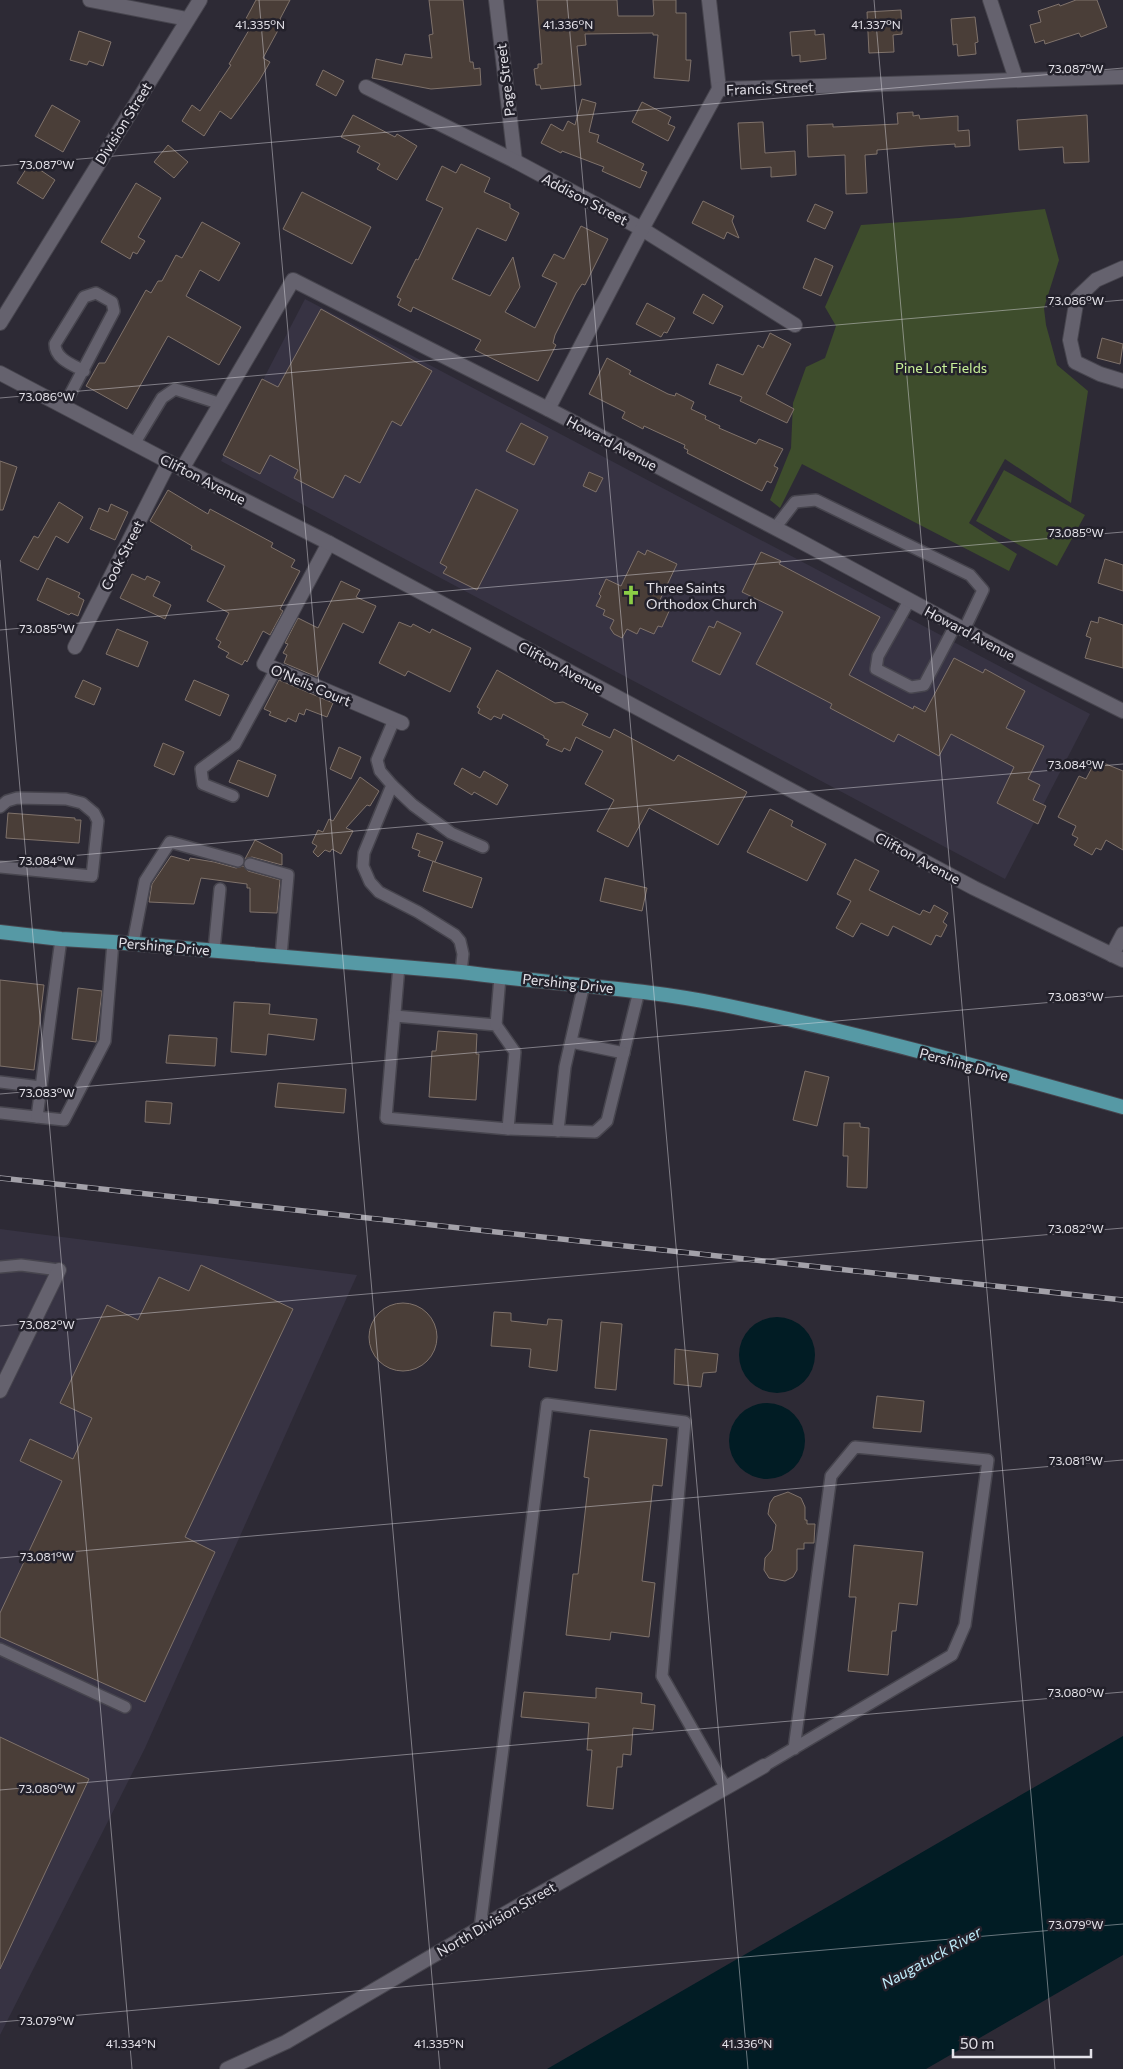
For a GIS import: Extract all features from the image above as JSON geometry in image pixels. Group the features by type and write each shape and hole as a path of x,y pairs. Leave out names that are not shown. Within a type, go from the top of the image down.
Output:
{"main road":[{"name":"Pershing Drive","path":"0,932 61,939 133,943 399,966 639,991 724,1005 839,1032 1123,1107"}],"street":[{"path":"90,0 187,19"},
{"name":"Division Street","path":"0,323 200,0"},
{"name":"Page Street","path":"496,0 515,161"},
{"path":"709,0 719,89"},
{"path":"990,0 1016,79"},
{"name":"Francis Street","path":"548,409 642,229 719,89 1123,77"},
{"name":"Addison Street","path":"366,87 515,161 642,229 796,326"},
{"path":"1123,268 1096,280 1077,298 1070,340 1075,362 1100,374 1123,381"},
{"name":"Howard Avenue","path":"182,469 294,280 548,409 960,628 1123,711"},
{"name":"Clifton Avenue","path":"0,373 182,469 329,543 974,888 1117,958"},
{"name":"Cook Street","path":"75,647 169,462"},
{"name":"O'Neils Court","path":"329,543 264,664 398,722"},
{"path":"1117,958 1123,934"},
{"path":"0,1390 59,1270"},
{"name":"North Division Street","path":"227,2069 286,2042 480,1928 764,1766"}],"lane":[{"path":"64,406 84,371 114,311 112,302 96,293 84,297 55,344 55,349 60,357 84,371"},
{"path":"134,444 162,398 175,389 221,404"},
{"path":"775,528 795,502 816,500 970,575 983,590 924,685 911,688 876,669 878,656 909,601"},
{"path":"233,796 203,784 202,769 235,744 276,669"},
{"path":"398,722 377,760 380,772 413,805 451,833 484,847"},
{"path":"392,785 364,853 363,866 370,882 379,892 455,934 460,941 463,954 461,972"},
{"path":"0,806 7,801 17,798 66,799 82,803 94,813 98,821 92,876 0,867"},
{"path":"133,943 145,881 170,842 238,861"},
{"path":"250,864 288,875 281,956"},
{"path":"214,950 220,889"},
{"path":"37,1117 61,939"},
{"path":"0,1113 64,1120 105,1041 113,942"},
{"path":"399,966 386,1118 508,1129 594,1132 607,1120 639,991"},
{"path":"500,977 496,1025 515,1052 508,1129"},
{"path":"558,1131 566,1067 584,984"},
{"path":"394,1016 496,1025"},
{"path":"571,1042 624,1053"},
{"path":"0,1082 41,1086"},
{"path":"0,1267 21,1265 59,1270"},
{"path":"480,1928 547,1404 685,1422 662,1676 726,1788"},
{"path":"764,1766 794,1749 952,1655 965,1625 988,1460 854,1447 830,1476 794,1749"},
{"path":"0,1649 125,1707"}],"shaded area":[{"path":"305,299 1090,714 1005,879 221,461"},
{"path":"0,1229 357,1275 145,1748 0,2035"}],"green space":[{"name":"Pine Lot Fields","path":"1045,209 1059,260 1044,308 1046,325 1057,365 1088,391 1071,503 1005,459 969,523 1017,554 1009,571 802,464 780,508 770,500 791,448 793,403 806,367 825,358 836,326 825,307 861,225 959,218"},
{"path":"1004,470 1085,515 1057,566 976,521"}],"water":[{"path":"777,1317 791,1320 804,1328 812,1341 815,1355 812,1369 804,1382 791,1390 777,1393 763,1390 750,1382 742,1369 739,1355 742,1341 750,1328 763,1320"},
{"path":"767,1403 781,1406 794,1414 802,1427 805,1441 802,1455 794,1468 781,1476 767,1479 753,1476 740,1468 732,1455 729,1441 732,1427 740,1414 753,1406"},
{"name":"Naugatuck River","path":"1123,1736 1123,1955 926,2069 547,2069"}],"building":[{"path":"256,0 290,0 280,19 283,21 263,58 270,62 259,81 231,119 220,111 204,136 182,121 192,105 200,111 231,65 229,64 249,30 242,26"},
{"path":"429,0 463,0 470,62 473,62 474,69 480,68 481,85 431,89 372,78 376,59 402,65 405,54 432,58 429,35 433,34"},
{"path":"537,0 617,0 618,16 653,16 653,0 676,0 676,13 686,13 686,60 691,60 689,81 654,78 658,35 653,35 653,33 585,34 586,45 577,46 581,85 541,89 540,85 536,85 534,69 538,68 538,64 542,64"},
{"path":"1076,0 1097,0 1107,27 1081,37 1079,33 1045,44 1044,40 1035,43 1030,25 1041,22 1038,11"},
{"path":"901,10 902,34 893,35 894,52 869,53 867,12"},
{"path":"975,17 978,42 975,43 976,54 958,56 957,44 953,45 951,19"},
{"path":"815,30 815,35 824,34 826,59 800,62 800,55 792,56 790,32"},
{"path":"79,31 111,42 103,66 89,61 87,65 70,60"},
{"path":"323,70 344,81 336,96 316,85"},
{"path":"582,99 596,103 589,132 599,135 597,142 644,164 641,170 647,172 640,188 602,171 604,167 562,151 561,153 541,143 551,124 563,131 568,121 575,125"},
{"path":"642,102 671,117 668,124 675,127 668,141 632,122"},
{"path":"52,105 80,121 63,152 35,136"},
{"path":"913,112 913,116 919,115 920,119 958,116 958,131 969,130 970,146 955,147 955,144 877,150 877,154 865,155 867,193 846,194 845,155 808,157 807,125 833,124 833,127 898,124 897,113"},
{"path":"353,115 395,137 397,134 417,146 397,180 377,169 380,164 357,152 360,146 341,137"},
{"path":"1087,115 1089,162 1064,163 1063,147 1019,150 1017,120"},
{"path":"763,122 765,153 795,151 796,175 771,177 771,167 741,169 738,123"},
{"path":"168,145 188,162 174,178 154,162"},
{"path":"30,163 55,180 43,199 17,183"},
{"path":"461,164 490,178 484,192 510,204 510,208 519,213 506,241 477,228 452,279 490,296 513,257 520,287 505,312 535,328 557,283 542,276 554,254 564,259 581,226 608,239 585,285 582,284 576,293 555,335 553,343 556,345 538,381 475,350 481,340 413,307 411,312 398,305 401,299 397,297 416,259 418,260 443,208 426,200 442,166 456,173"},
{"path":"136,183 161,198 138,237 145,241 137,254 133,252 130,259 101,242"},
{"path":"302,192 371,227 352,264 283,229"},
{"path":"703,201 734,216 732,221 739,238 727,232 724,239 692,223"},
{"path":"815,204 833,212 825,229 807,221"},
{"path":"202,222 240,243 219,281 200,270 186,296 241,327 219,365 168,336 127,409 86,386 99,363 105,363 146,290 151,293 158,281 162,281 176,255 182,258"},
{"path":"815,258 833,266 821,296 803,288"},
{"path":"703,294 723,306 713,324 693,313"},
{"path":"647,303 675,318 667,333 664,332 661,337 636,324"},
{"path":"321,309 432,371 401,426 392,421 360,483 345,475 333,498 294,478 298,470 270,455 260,474 223,455 262,379 278,387"},
{"path":"770,333 791,344 766,394 794,409 787,423 740,401 742,397 709,384 717,364 743,375 758,345 763,348"},
{"path":"1102,338 1123,344 1120,364 1097,358"},
{"path":"607,358 631,371 629,374 668,394 675,396 676,393 694,402 691,409 706,416 705,419 720,426 719,428 756,444 759,439 783,449 774,466 778,468 771,483 767,481 762,491 687,453 688,450 684,448 685,445 644,426 643,429 622,418 625,412 589,394"},
{"path":"521,423 548,437 534,465 506,451"},
{"path":"0,461 17,467 3,510 0,510"},
{"path":"589,472 603,478 596,492 583,486"},
{"path":"476,489 518,510 477,590 443,573 447,567 440,563"},
{"path":"168,490 208,514 210,509 273,543 271,547 295,560 291,567 300,571 280,609 283,611 270,635 263,631 247,662 245,660 242,665 226,657 229,653 218,647 221,642 216,639 229,613 207,601 225,566 191,549 192,546 150,521"},
{"path":"59,502 83,517 68,543 56,536 38,570 20,561 34,536 38,538"},
{"path":"111,504 128,512 115,540 90,529 99,508 108,512"},
{"name":"Three Saints Orthodox Church","path":"647,550 677,564 658,604 670,609 662,627 658,626 654,634 640,628 637,634 627,629 622,638 614,634 610,628 614,620 603,615 605,610 596,606 601,596 599,594 606,579 621,586 638,551 645,555"},
{"path":"761,552 781,561 779,564 880,617 849,675 913,709 914,706 925,712 954,658 983,673 985,669 1025,691 1006,728 1044,746 1028,779 1040,785 1033,800 1046,806 1038,824 997,803 1014,767 951,734 939,756 898,734 894,742 830,708 832,704 756,664 783,612 742,592"},
{"path":"1105,559 1123,565 1123,591 1098,583"},
{"path":"132,574 145,580 147,576 160,582 153,596 171,605 165,619 120,598"},
{"path":"47,578 80,593 78,597 84,600 78,616 71,613 69,615 37,600"},
{"path":"341,581 360,590 356,597 376,606 363,633 343,623 317,677 284,663 287,655 283,653 288,644 285,643 298,618 318,628"},
{"path":"1099,617 1123,625 1123,668 1085,658 1091,638 1086,636 1091,621 1098,623"},
{"path":"717,621 741,633 720,675 692,661 709,626 714,628"},
{"path":"399,622 411,627 413,624 430,633 432,629 471,648 450,692 408,671 405,676 379,663"},
{"path":"117,629 148,642 138,667 106,654"},
{"path":"497,670 555,703 563,702 588,714 582,725 610,738 614,729 674,761 678,755 747,792 718,845 649,808 628,847 597,831 614,800 585,784 603,751 576,737 570,751 564,748 562,752 546,745 549,740 544,738 544,736 503,714 501,719 494,716 491,720 478,713 480,709 477,707"},
{"path":"83,680 101,688 94,705 75,697"},
{"path":"194,680 229,695 220,716 185,700"},
{"path":"279,680 333,703 327,717 306,709 304,715 299,713 296,722 288,718 286,722 269,715 271,712 264,709"},
{"path":"163,743 184,752 174,775 154,766"},
{"path":"339,747 361,757 351,779 330,769"},
{"path":"238,760 276,775 268,797 229,782"},
{"path":"1096,760 1123,771 1123,850 1106,840 1101,850 1096,848 1092,855 1074,845 1078,838 1072,835 1076,826 1058,817 1079,776 1086,779"},
{"path":"462,768 480,778 484,771 508,785 497,805 474,792 472,795 454,784"},
{"path":"360,777 379,791 370,806 367,805 346,828 353,831 341,854 332,849 330,852 325,850 318,857 313,852 317,846 312,843 318,830 323,832 329,819 333,821"},
{"path":"770,809 793,821 791,826 826,844 807,881 747,852"},
{"path":"8,813 81,820 79,843 6,838"},
{"path":"417,833 443,842 435,862 482,878 472,908 423,891 433,861 418,856 420,851 412,848"},
{"path":"255,840 282,854 282,865 252,857 245,859"},
{"path":"171,856 189,861 190,858 214,862 236,868 243,866 248,871 280,880 277,913 250,912 250,888 247,888 247,884 201,878 194,904 149,902 152,884"},
{"path":"855,859 879,871 869,890 920,915 923,910 930,913 934,905 948,913 943,922 947,925 941,937 936,935 931,945 893,926 888,936 861,923 853,937 836,928 851,901 837,894"},
{"path":"605,878 647,888 642,911 600,901"},
{"path":"0,980 44,985 34,1070 0,1066"},
{"path":"78,988 102,991 96,1042 72,1039"},
{"path":"234,1002 270,1004 269,1014 317,1019 314,1040 268,1034 266,1055 231,1052"},
{"path":"438,1031 477,1034 476,1054 479,1054 476,1100 429,1097 432,1051 436,1051"},
{"path":"169,1035 217,1038 215,1066 166,1063"},
{"path":"805,1071 829,1077 817,1126 793,1120"},
{"path":"278,1083 346,1089 344,1113 275,1107"},
{"path":"146,1101 172,1103 170,1124 145,1122"},
{"path":"844,1123 860,1123 860,1127 869,1128 867,1188 847,1187 848,1156 843,1156"},
{"path":"201,1265 293,1309 185,1537 215,1552 145,1702 0,1637 0,1613 62,1481 20,1461 30,1439 73,1459 92,1418 60,1403 107,1305 138,1320 159,1277 189,1291"},
{"path":"403,1303 416,1306 427,1313 434,1324 437,1337 434,1350 427,1361 416,1368 403,1371 390,1368 379,1361 372,1350 369,1337 372,1324 379,1313 390,1306"},
{"path":"494,1312 511,1313 511,1321 547,1325 548,1319 562,1320 557,1371 529,1367 531,1349 491,1346"},
{"path":"601,1322 622,1324 616,1390 595,1388"},
{"path":"675,1349 718,1354 716,1372 703,1373 701,1387 674,1384"},
{"path":"877,1396 924,1401 921,1432 873,1428"},
{"path":"590,1430 667,1439 662,1486 653,1485 642,1581 655,1583 649,1637 611,1632 610,1640 566,1635 573,1574 578,1574 589,1478 584,1477"},
{"path":"788,1492 801,1498 805,1507 805,1520 807,1520 807,1524 815,1524 814,1543 804,1543 804,1549 797,1549 797,1570 793,1577 785,1581 769,1578 764,1570 765,1558 772,1550 776,1525 768,1514 770,1503 774,1497"},
{"path":"854,1545 923,1552 917,1605 899,1603 896,1631 892,1631 888,1675 848,1671 856,1597 849,1597"},
{"path":"596,1688 642,1693 641,1703 655,1705 653,1730 633,1728 631,1755 623,1754 622,1767 617,1767 613,1809 587,1806 592,1750 587,1750 589,1723 521,1717 524,1692 596,1698"},
{"path":"0,1737 89,1779 0,1969"}],"railway":[{"path":"0,1178 1123,1300"}],"place":[{"name":"Three Saints Orthodox Church","path":"631,595"}]}
